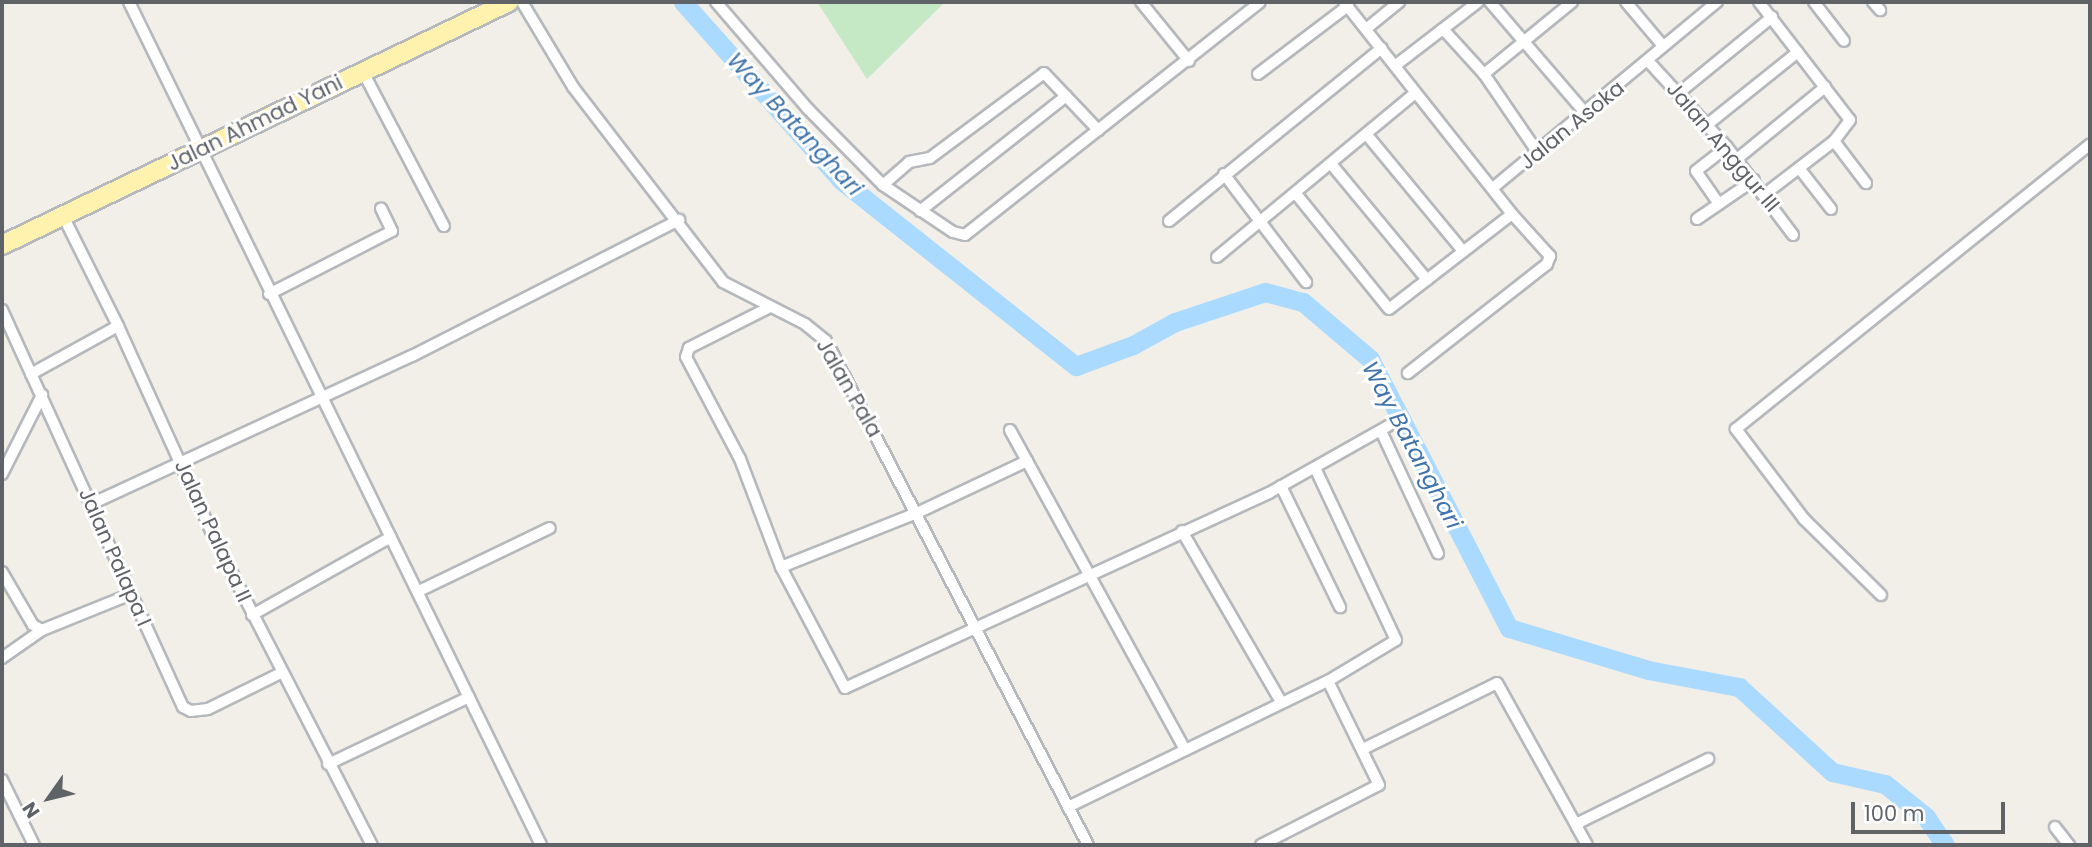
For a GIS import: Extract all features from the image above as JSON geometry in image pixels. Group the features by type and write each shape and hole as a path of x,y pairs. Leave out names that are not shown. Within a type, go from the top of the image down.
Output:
{"main road":[{"name":"Jalan Ahmad Yani","path":"2,245 509,2"}],"street":[{"path":"129,2 269,294 419,591 541,845"},
{"name":"Jalan Pala","path":"522,2 573,87 679,220 723,282 805,324 826,341 1088,845"},
{"path":"716,2 808,109 883,184 920,211 965,235 1189,61 1259,2"},
{"path":"1141,2 1189,61"},
{"path":"1366,29 1399,2"},
{"path":"1396,65 1478,2"},
{"path":"1490,2 1585,113"},
{"path":"1483,74 1572,2"},
{"path":"1626,2 1663,46"},
{"name":"Jalan Asoka","path":"1494,187 1649,62 1663,46 1717,2"},
{"path":"1759,2 1850,120 1834,141 1765,194"},
{"path":"1814,2 1844,41"},
{"path":"1258,74 1346,4 1396,65 1415,93 1494,187 1512,214 1548,252 1550,260 1408,373"},
{"path":"1680,92 1772,17"},
{"path":"1443,29 1483,74 1538,153"},
{"path":"1169,221 1382,48"},
{"path":"1709,124 1798,52"},
{"name":"Jalan Anggur III","path":"1649,62 1709,124 1765,194 1793,235"},
{"path":"363,72 444,226"},
{"path":"883,184 909,162 930,158 1044,73 1098,130"},
{"path":"1737,159 1825,87"},
{"path":"1217,257 1297,195 1415,93"},
{"path":"920,211 1066,96"},
{"path":"1367,135 1463,251"},
{"path":"1834,141 1866,183"},
{"path":"1881,595 1804,519 1736,429 2090,144"},
{"path":"1718,204 1696,171 1727,147"},
{"path":"1332,165 1427,280"},
{"path":"1800,168 1831,209"},
{"path":"1224,174 1262,220 1306,282"},
{"path":"1697,219 1754,180"},
{"path":"1297,195 1387,308 1512,214"},
{"path":"269,294 392,230 381,208"},
{"name":"Jalan Palapa II","path":"62,214 118,326 252,615 372,845"},
{"path":"91,504 179,461 321,398 679,220"},
{"path":"770,307 685,354 740,459 781,567 845,688 1281,486 1385,428 1438,554"},
{"name":"Jalan Palapa I","path":"2,310 186,710 208,709 281,673"},
{"path":"31,374 118,326"},
{"path":"2,474 42,396"},
{"path":"1010,430 1185,750"},
{"path":"781,567 917,513 1027,461"},
{"path":"1068,807 1328,681 1396,640 1315,468"},
{"path":"1281,486 1340,607"},
{"path":"419,591 550,528"},
{"path":"1182,531 1281,702"},
{"path":"252,615 391,537"},
{"path":"2,572 33,625 42,630"},
{"path":"2,658 42,630 131,594"},
{"path":"1261,845 1374,791 1379,778 1328,681"},
{"path":"1363,749 1497,683 1587,845"},
{"path":"328,764 469,698"},
{"path":"1577,827 1708,759"},
{"path":"2,780 34,845"},
{"path":"2055,827 2069,845"}],"green space":[{"path":"817,2 945,2 867,79"}],"waterway":[{"name":"Way Batanghari","path":"683,2 841,180 1076,366 1133,345 1175,322 1265,292 1303,302 1370,359 1509,628 1648,670 1739,687 1832,772 1885,784 1926,817 1945,845"}]}
